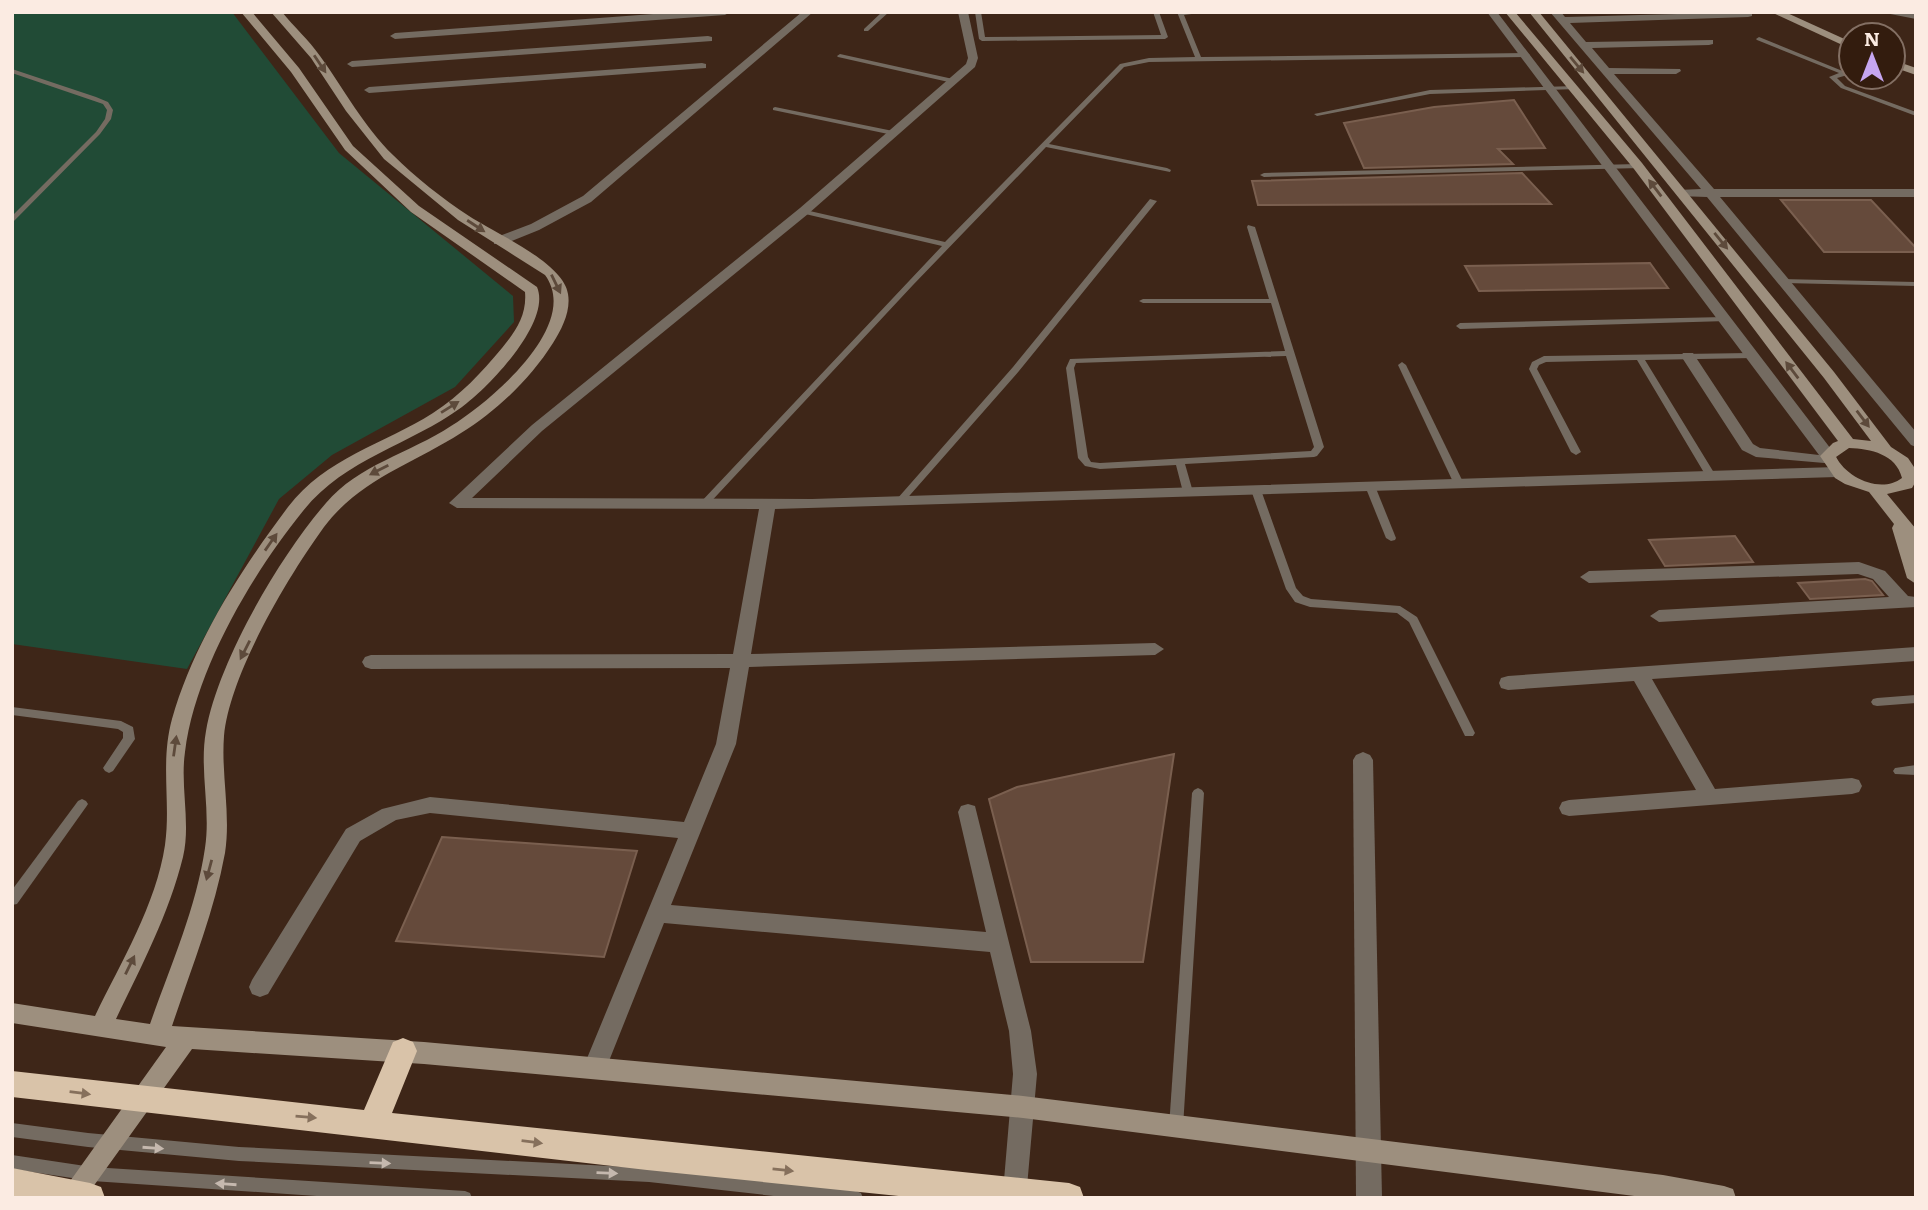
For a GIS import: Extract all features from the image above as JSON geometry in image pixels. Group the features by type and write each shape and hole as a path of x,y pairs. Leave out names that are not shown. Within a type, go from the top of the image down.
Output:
{"highway":[{"path":"373,1123 403,1051"},
{"path":"12,1084 140,1101 373,1123 647,1156 1069,1198"},
{"path":"12,1183 80,1191"}],"street":[{"path":"101,1027 155,914 174,853 173,763 178,724 193,685 247,578 300,503 335,471 455,405 485,378 517,339 531,317 534,304 532,290 415,209 349,148 295,71 246,12"},
{"path":"157,1036 199,911 215,850 218,799 215,735 219,710 228,684 261,619 315,527 335,503 368,476 471,420 533,361 553,333 562,299 559,285 550,272 462,217 388,157 350,109 315,56 276,12"},
{"path":"395,36 568,18 724,12"},
{"path":"499,241 535,227 587,200 808,12"},
{"path":"963,12 973,58 971,65 804,211 537,428 457,503 768,505 1711,476 1832,463"},
{"path":"1492,12 1612,167 1832,463 1874,488 1916,541"},
{"path":"1510,12 1638,166 1848,443"},
{"path":"1534,12 1829,375 1887,452 1911,473 1898,488 1874,488"},
{"path":"1776,12 1837,40"},
{"path":"1885,12 1916,16"},
{"path":"1558,16 1748,14"},
{"path":"1558,16 1710,192 1916,442"},
{"path":"568,18 568,76"},
{"path":"352,64 708,39"},
{"path":"1583,45 1709,42"},
{"path":"369,90 702,66"},
{"path":"1606,71 1676,71"},
{"path":"1681,193 1916,193"},
{"path":"1688,356 1747,447 1756,452 1832,463"},
{"path":"1832,463 1838,446 1848,443 1887,452"},
{"path":"594,1068 726,744 768,505"},
{"path":"1895,514 1916,578"},
{"path":"1589,577 1859,568 1879,575 1910,602"},
{"path":"1659,615 1910,602"},
{"path":"371,662 741,662 1155,649"},
{"path":"1508,683 1916,654"},
{"path":"1639,673 1710,797"},
{"path":"1363,760 1369,1198"},
{"path":"1569,808 1852,786"},
{"path":"260,987 353,835 372,820 395,810 430,805 689,831"},
{"path":"968,812 1021,1042 1025,1074 1016,1192"},
{"path":"656,913 999,943"},
{"path":"12,1013 157,1036 403,1051 1023,1108 1649,1185 1724,1198"},
{"path":"80,1191 108,1145 186,1038"}],"lane":[{"path":"866,30 886,12"},
{"path":"978,12 982,39 995,39 1165,37 1156,12"},
{"path":"1199,60 1181,13 1204,12"},
{"path":"1759,38 1837,69"},
{"path":"702,506 947,245 1122,65 1149,60 1527,55"},
{"path":"840,56 953,81"},
{"path":"12,71 94,98 106,103 110,110 108,120 98,133 12,221"},
{"path":"1317,114 1430,92 1575,88"},
{"path":"1854,91 1916,114"},
{"path":"775,110 893,133"},
{"path":"1044,145 1167,170"},
{"path":"1264,175 1638,166"},
{"path":"900,501 1016,369 1153,201"},
{"path":"804,211 947,245"},
{"path":"1251,227 1274,300 1290,353 1318,447 1314,454 1100,466 1088,464 1083,458 1070,368 1073,361 1081,358 1290,353"},
{"path":"1784,281 1916,284"},
{"path":"1143,301 1274,300"},
{"path":"1460,326 1724,319"},
{"path":"1576,452 1533,369 1535,364 1544,359 1750,356"},
{"path":"1639,357 1711,476"},
{"path":"1402,365 1459,484"},
{"path":"1180,462 1188,492"},
{"path":"1370,486 1391,538"},
{"path":"1256,490 1291,589 1299,599 1310,603 1400,610 1413,620 1469,733"},
{"path":"1877,702 1916,699"},
{"path":"12,711 121,725 129,730 129,739 109,768"},
{"path":"1899,771 1916,770"},
{"path":"1175,1127 1198,793"},
{"path":"12,900 82,804"},
{"path":"12,1130 108,1145 370,1163 622,1173 856,1198"},
{"path":"12,1162 80,1191 466,1198"}],"green space":[{"path":"12,12 232,12 339,153 513,296 514,322 455,387 332,455 279,499 187,669 12,644"}],"building":[{"path":"1514,100 1545,148 1498,149 1513,164 1364,168 1344,123 1434,107"},
{"path":"1522,173 1551,204 1258,205 1252,181"},
{"path":"1781,200 1871,200 1916,248 1916,252 1824,252"},
{"path":"1650,263 1668,288 1479,291 1465,266"},
{"path":"1735,536 1753,562 1665,566 1649,540"},
{"path":"1865,579 1872,581 1883,595 1810,599 1798,583"},
{"path":"1174,754 1143,962 1031,962 989,799 1017,787"},
{"path":"442,837 637,851 604,957 396,941"}]}
